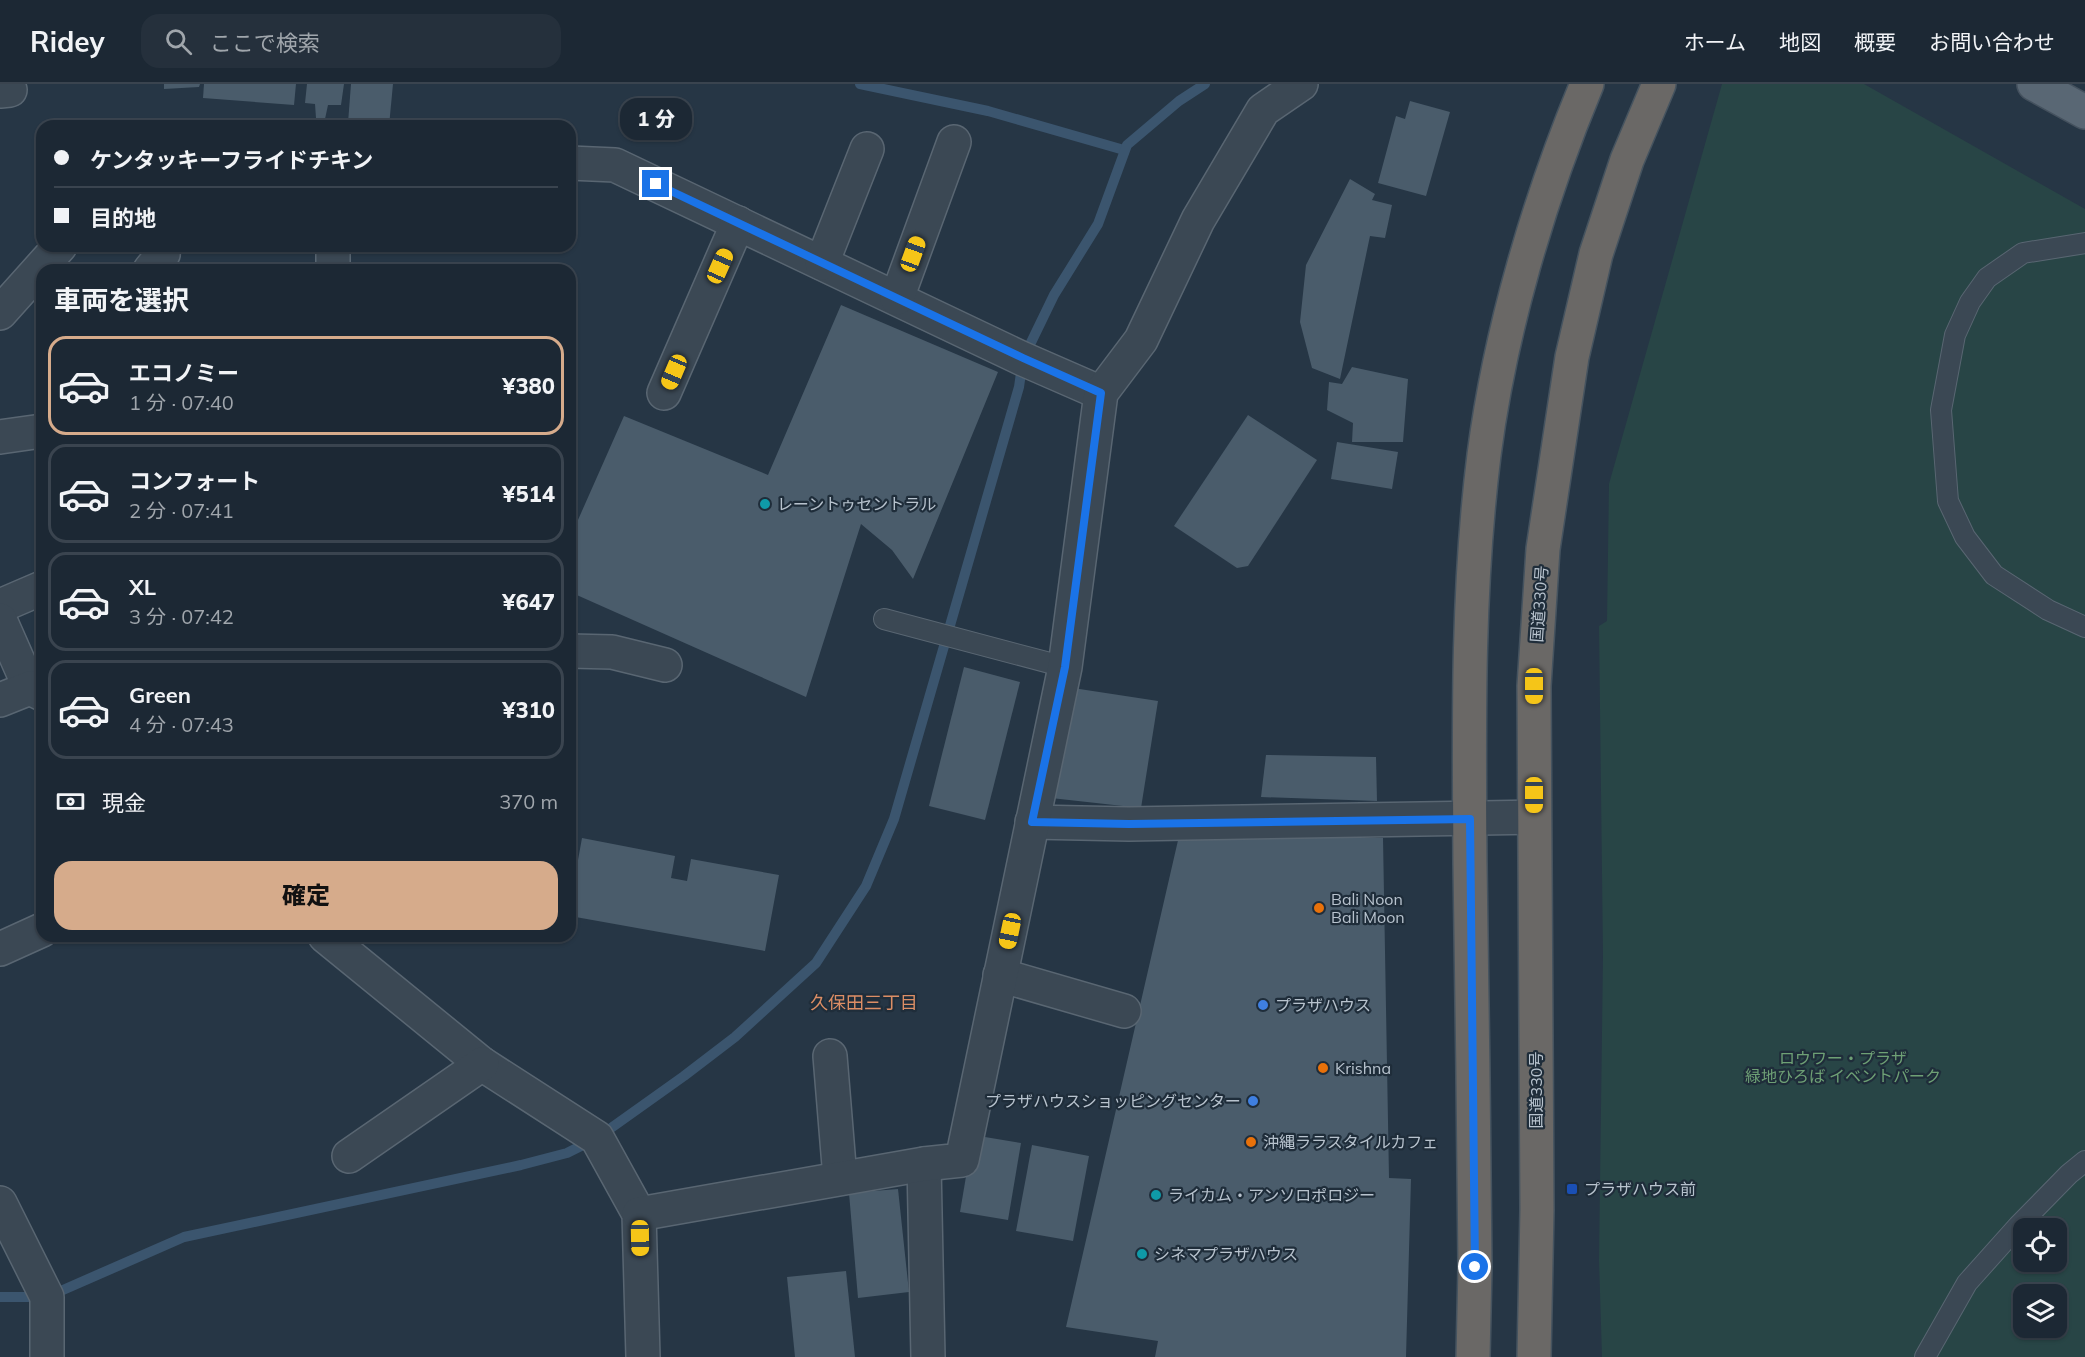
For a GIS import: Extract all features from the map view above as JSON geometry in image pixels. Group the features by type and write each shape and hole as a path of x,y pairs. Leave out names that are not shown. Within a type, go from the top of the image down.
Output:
{"highway":[{"path":"1473,1357 1475,1267 1469,695 1473,554 1484,453 1502,353 1534,230 1565,136 1587,84"},
{"name":"国道330号","path":"1534,1357 1537,1210 1534,686 1543,549 1572,357 1596,254 1628,160 1659,84"}],"main road":[{"path":"2034,84 2085,112"}],"street":[{"path":"639,1214 924,1164 962,1160 1065,667 1101,393 1141,340 1198,220 1263,110 1301,84"},
{"path":"897,298 954,142"},
{"path":"822,263 867,149"},
{"path":"576,163 615,165 1101,393"},
{"path":"664,393 738,223"},
{"path":"44,264 55,252"},
{"path":"155,264 162,252"},
{"path":"0,313 36,273"},
{"path":"0,437 36,432"},
{"path":"0,606 36,591"},
{"path":"0,620 24,694"},
{"path":"576,651 612,652 665,665"},
{"path":"1032,822 1129,824 1534,817"},
{"path":"0,949 36,933"},
{"path":"332,942 482,1064 597,1138 639,1214 643,1357"},
{"path":"1000,975 1124,1011"},
{"path":"830,1056 840,1179"},
{"path":"349,1156 482,1064"},
{"path":"924,1164 928,1357"},
{"path":"0,1203 47,1297 47,1357"}],"lane":[{"path":"2085,243 2023,253 1987,278 1970,302 1955,335 1941,410 1948,501 1965,537 1994,575 2048,610 2085,627"},
{"path":"884,619 1065,667"},
{"path":"1925,1357 1967,1283 2068,1174 2085,1161"}],"green space":[{"name":"ロウワー・プラザ 緑地ひろば イベントパーク","path":"1722,84 1864,84 2085,209 2085,1357 1602,1357 1599,1260 1603,956 1599,626 1607,621 1609,484"}],"building":[{"path":"164,84 200,84 199,87 164,89"},
{"path":"204,84 296,84 294,105 203,98"},
{"path":"307,84 344,84 341,105 328,105 325,119 316,118 315,104 305,103"},
{"path":"351,84 393,84 390,120 348,120"},
{"path":"1410,101 1450,112 1426,196 1378,183 1396,116 1405,119"},
{"path":"1350,179 1375,194 1372,200 1392,205 1385,238 1370,236 1340,379 1312,368 1300,322 1306,265"},
{"name":"レーントゥセントラル","path":"841,305 998,372 913,579 892,550 861,524 806,697 576,595 576,524 624,416 768,475"},
{"path":"1352,367 1408,379 1403,442 1352,442 1353,423 1327,410 1329,382 1342,384"},
{"path":"1248,415 1317,460 1248,566 1237,568 1174,526"},
{"path":"1337,442 1398,452 1392,489 1331,479"},
{"path":"964,667 1020,682 985,820 929,806"},
{"path":"1073,688 1158,701 1141,808 1051,798"},
{"path":"1266,755 1376,757 1377,801 1261,797"},
{"name":"プラザハウス","path":"1179,836 1383,838 1389,1178 1411,1179 1406,1357 1155,1357 1158,1341 1066,1327"},
{"path":"582,838 675,856 671,878 687,881 691,859 779,875 765,951 576,917 576,871"},
{"path":"973,1135 1021,1143 1008,1220 960,1212"},
{"path":"1032,1145 1089,1156 1073,1241 1016,1231"},
{"path":"898,1189 909,1292 858,1298 849,1193"},
{"path":"846,1271 855,1357 795,1357 787,1277"}],"waterway":[{"path":"860,84 988,111 1124,150"},
{"path":"0,1297 47,1297 184,1237 521,1165 567,1153 597,1138 684,1076 735,1037 816,963 866,886 894,819 1019,387 1023,359 1054,295 1098,224 1127,145 1179,101 1205,84"}],"place":[{"name":"レーントゥセントラル","path":"765,504"},
{"name":"Bali Noon Bali Moon","path":"1319,908"},
{"name":"プラザハウス","path":"1263,1005"},
{"name":"Krishna","path":"1323,1068"},
{"name":"プラザハウスショッピングセンター","path":"1253,1101"},
{"name":"沖縄ララスタイルカフェ","path":"1251,1142"},
{"name":"プラザハウス前","path":"1572,1189"},
{"name":"ライカム・アンソロポロジー","path":"1156,1195"},
{"name":"シネマプラザハウス","path":"1142,1254"}],"district":[{"name":"久保田三丁目","path":"864,1002"}],"route":[{"path":"656,184 1101,393 1065,667 1032,822 1129,824 1470,819 1475,1267"}]}
